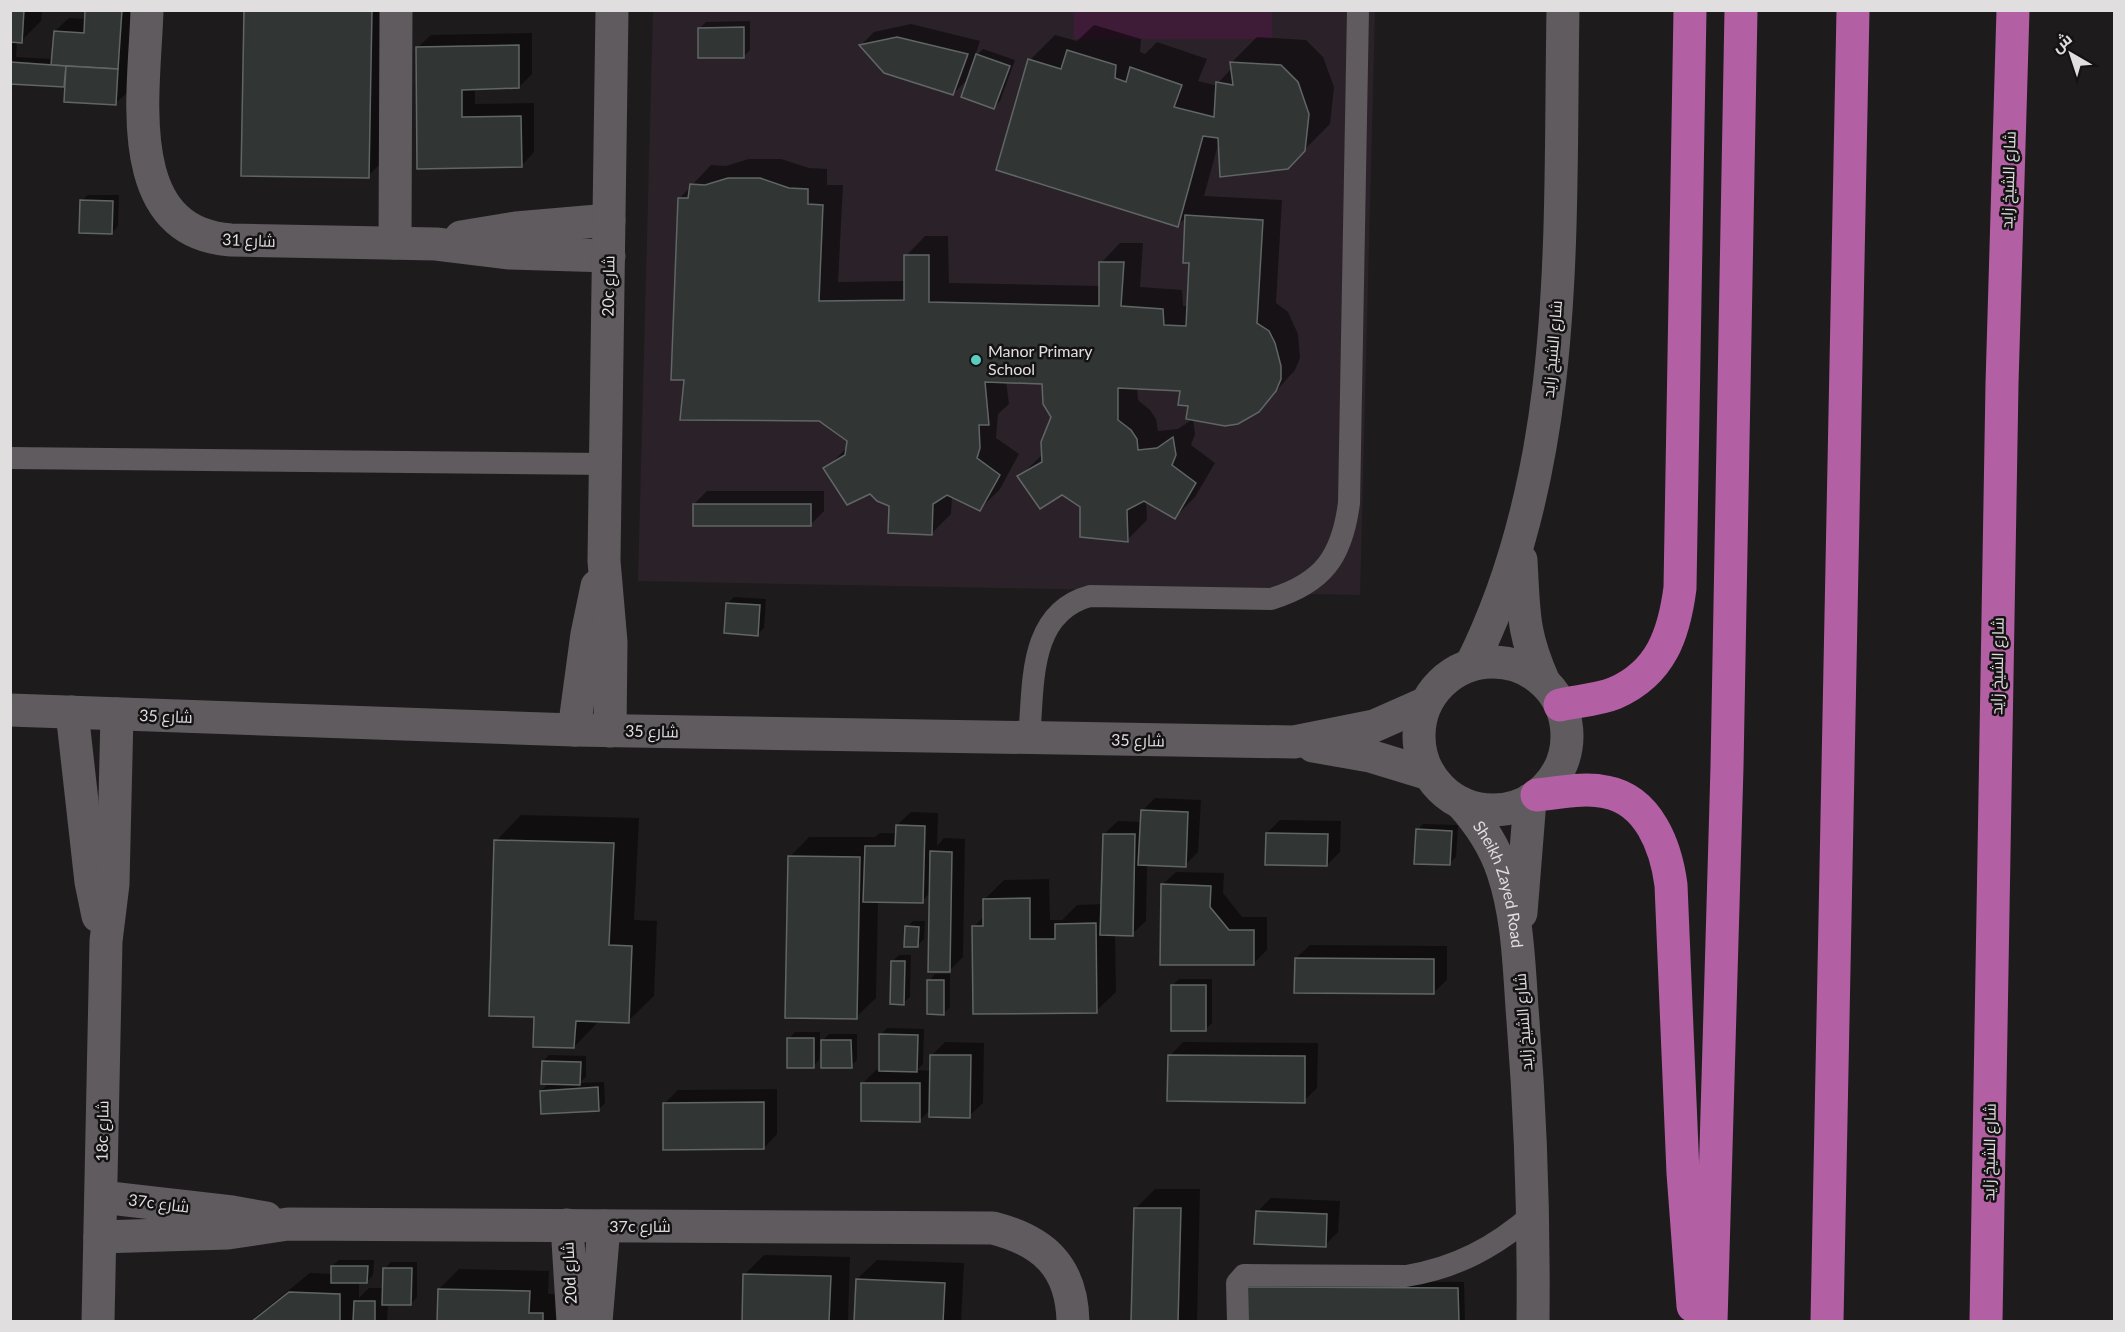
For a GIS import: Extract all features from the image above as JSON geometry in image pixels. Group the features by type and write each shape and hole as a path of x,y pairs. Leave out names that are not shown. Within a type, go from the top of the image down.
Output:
{"highway":[{"path":"1552,693 1614,694 1637,681 1656,662 1670,639 1677,614 1681,576 1690,10"},
{"path":"1711,1322 1727,755 1741,10"},
{"path":"1827,1322 1853,10"},
{"name":"شارع الشيخ زايد","path":"1986,1322 2002,384 2013,10"},
{"path":"1534,798 1588,791 1606,792 1625,798 1642,812 1657,834 1668,860 1683,1173 1695,1322"}],"street":[{"name":"شارع 31","path":"147,10 144,135 154,187 167,209 186,227 210,238 436,244 510,253 609,256"},
{"path":"395,243 396,10"},
{"name":"20c شارع","path":"610,731 611,642 604,561 612,10"},
{"name":"شارع الشيخ زايد","path":"1520,540 1548,402 1554,357 1557,311 1563,10"},
{"name":"شارع 31","path":"436,244 516,228 609,220"},
{"path":"1471,665 1493,618 1520,540"},
{"path":"1520,540 1524,627 1532,655 1552,693 1565,721 1564,754 1549,784 1534,798 1508,808 1484,810 1461,803 1443,791 1429,774 1421,757 1419,739 1426,703 1452,674 1471,665 1490,662 1510,664 1528,671 1552,693"},
{"name":"20c شارع","path":"574,730 588,624 604,561"},
{"name":"شارع 35","path":"1294,742 1374,726 1426,703"},
{"name":"شارع 35","path":"10,710 610,731 1294,742 1370,756 1429,774"},
{"name":"18c شارع","path":"72,712 91,882 106,941"},
{"name":"18c شارع","path":"98,1322 106,941 113,884 117,714"},
{"name":"Sheikh Zayed Road","path":"1517,939 1534,798"},
{"name":"Sheikh Zayed Road","path":"1461,803 1480,824 1494,848 1504,874 1517,939"},
{"name":"شارع الشيخ زايد","path":"1517,939 1531,1126 1533,1322"},
{"name":"37c شارع","path":"101,1197 232,1212 288,1224"},
{"name":"37c شارع","path":"100,1237 228,1233 288,1224 993,1228 1020,1235 1046,1252 1064,1277 1073,1306 1073,1322"},
{"name":"20d شارع","path":"567,1225 573,1322"},
{"name":"20d شارع","path":"596,1322 604,1226"}],"lane":[{"path":"1029,739 1041,642 1048,624 1059,610 1075,600 1090,596 1271,599 1297,591 1320,575 1336,554 1346,527 1349,503 1358,10"},
{"path":"10,458 606,464"},
{"path":"1238,1322 1237,1283 1244,1275 1446,1278 1494,1245 1533,1214"}],"shaded area":[{"path":"653,11 1375,11 1360,595 638,581"},
{"path":"1074,11 1272,11 1272,39 1074,39"}],"building":[{"path":"10,10 24,10 22,43 10,42"},
{"path":"85,10 122,10 118,69 51,65 54,31 84,33"},
{"path":"244,10 372,10 369,178 241,176"},
{"path":"744,27 744,58 698,58 698,28"},
{"path":"897,37 968,54 953,95 884,73 859,45"},
{"path":"519,45 519,88 462,90 462,117 521,116 522,167 417,169 416,47"},
{"path":"1067,50 1116,65 1115,78 1126,82 1130,67 1182,85 1174,107 1214,117 1216,82 1233,85 1230,62 1281,65 1298,82 1309,114 1305,151 1288,169 1220,177 1218,138 1203,136 1178,227 996,170 1028,59 1061,69"},
{"path":"976,54 1010,66 994,109 961,97"},
{"path":"11,62 66,66 64,87 10,84"},
{"path":"66,66 118,69 116,105 64,102"},
{"name":"Manor Primary School","path":"728,178 760,178 789,188 808,189 808,204 823,205 819,301 904,300 904,255 929,255 929,302 1099,306 1099,262 1124,262 1121,306 1163,309 1164,325 1186,326 1189,263 1183,263 1185,215 1263,220 1257,323 1269,331 1275,343 1281,366 1281,379 1276,391 1259,412 1238,424 1225,426 1186,419 1188,406 1178,405 1180,391 1118,388 1118,420 1131,430 1137,439 1138,450 1157,448 1173,437 1176,455 1172,465 1196,483 1175,519 1144,501 1127,510 1128,542 1080,537 1080,507 1062,495 1040,509 1017,476 1042,462 1041,442 1051,417 1043,404 1042,384 985,382 989,425 979,425 980,448 977,458 1000,475 980,511 947,495 933,504 932,535 888,533 889,506 877,501 870,494 847,505 823,468 845,455 847,441 819,421 680,420 684,380 671,380 678,198 688,198 690,184 705,185"},
{"path":"80,200 113,201 112,234 79,233"},
{"path":"693,504 811,504 811,526 693,526"},
{"path":"726,603 760,605 758,636 724,633"},
{"path":"1141,810 1188,812 1186,867 1138,865"},
{"path":"896,825 925,826 923,903 863,902 865,846 895,846"},
{"path":"1416,829 1452,831 1450,865 1414,864"},
{"path":"1266,833 1328,834 1327,866 1265,865"},
{"path":"1103,834 1135,834 1133,936 1100,935"},
{"path":"494,840 614,843 609,945 632,946 629,1023 576,1021 574,1048 533,1047 534,1017 489,1016"},
{"path":"930,851 952,852 950,972 928,972"},
{"path":"788,856 860,857 857,1019 785,1018"},
{"path":"1161,884 1211,886 1210,907 1229,930 1254,930 1254,965 1160,965"},
{"path":"1030,898 1030,939 1055,939 1055,924 1096,923 1097,1013 973,1014 972,926 983,926 983,899"},
{"path":"905,926 919,927 918,947 904,947"},
{"path":"1295,958 1434,959 1434,994 1294,993"},
{"path":"891,961 905,961 904,1005 890,1004"},
{"path":"927,980 944,980 944,1015 927,1014"},
{"path":"1171,985 1206,985 1206,1031 1171,1031"},
{"path":"879,1034 918,1035 917,1072 879,1071"},
{"path":"787,1038 814,1038 814,1068 787,1068"},
{"path":"821,1040 851,1040 852,1068 821,1068"},
{"path":"930,1055 971,1055 970,1118 929,1117"},
{"path":"1168,1055 1305,1056 1305,1103 1167,1101"},
{"path":"542,1061 581,1062 580,1085 541,1084"},
{"path":"861,1083 920,1083 920,1122 861,1121"},
{"path":"598,1087 599,1111 541,1114 540,1091"},
{"path":"764,1102 764,1149 663,1150 663,1103"},
{"path":"1134,1208 1181,1208 1178,1322 1131,1322"},
{"path":"1256,1211 1327,1214 1326,1247 1254,1244"},
{"path":"331,1266 368,1266 367,1283 331,1283"},
{"path":"383,1268 412,1268 411,1305 382,1305"},
{"path":"743,1274 831,1276 829,1322 742,1322"},
{"path":"856,1279 945,1283 943,1322 854,1322"},
{"path":"1246,1287 1458,1288 1459,1322 1245,1322"},
{"path":"438,1289 530,1291 529,1313 543,1313 543,1322 437,1322"},
{"path":"289,1292 340,1294 340,1322 251,1322"},
{"path":"354,1301 375,1301 375,1322 353,1322"}],"place":[{"name":"Manor Primary School","path":"976,360"}]}
